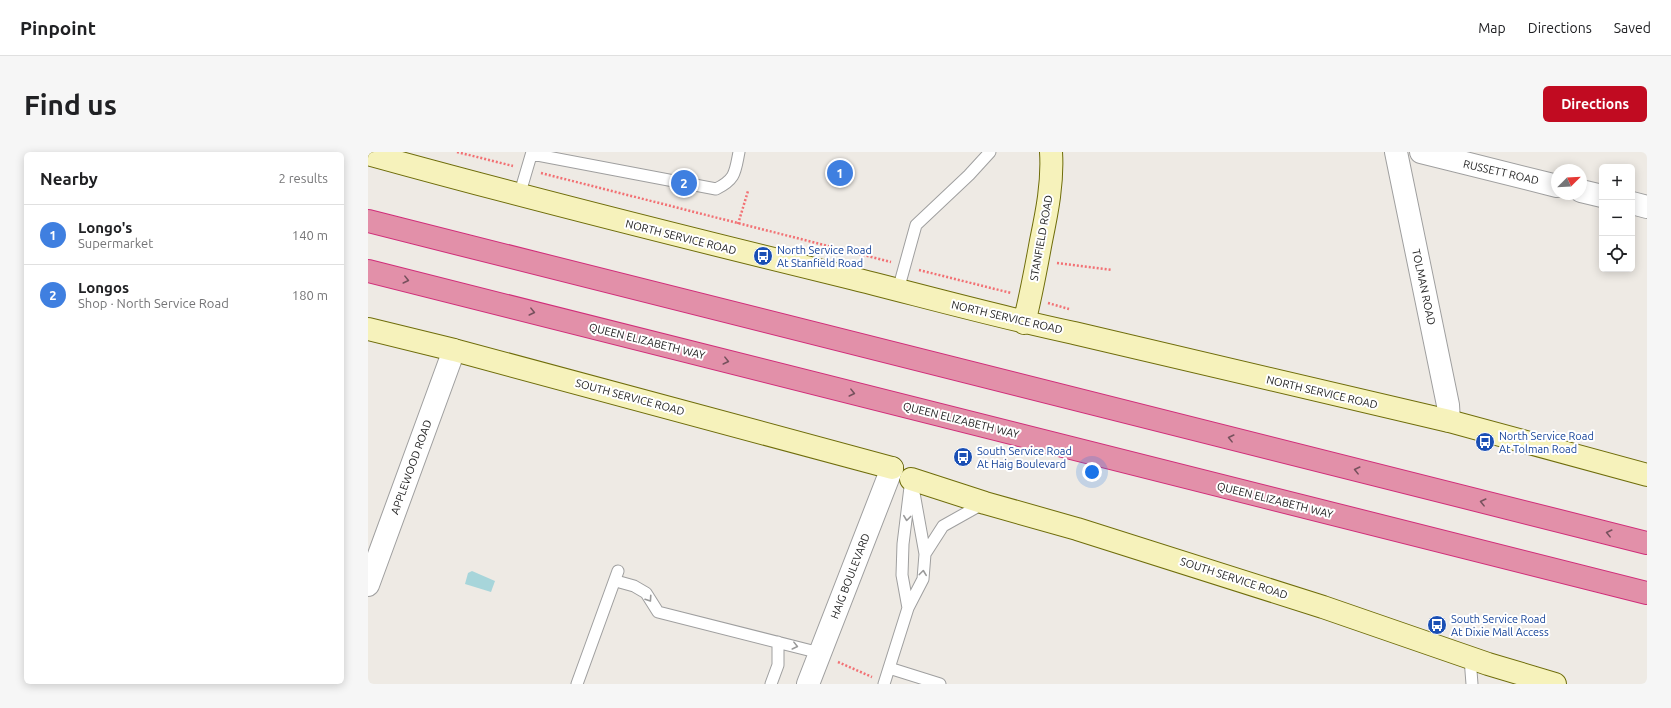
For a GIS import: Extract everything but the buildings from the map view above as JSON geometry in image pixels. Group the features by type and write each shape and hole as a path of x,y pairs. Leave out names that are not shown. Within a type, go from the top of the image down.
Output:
{"highway":[{"path":"368,221 1647,543"},
{"name":"QUEEN ELIZABETH WAY","path":"368,271 1647,593"}],"main road":[{"name":"STANFIELD ROAD","path":"1024,322 1048,203 1052,167 1051,152"},
{"name":"NORTH SERVICE ROAD","path":"368,154 519,196 1024,322 1448,422 1647,476"},
{"name":"SOUTH SERVICE ROAD","path":"368,329 454,350 892,468"},
{"name":"SOUTH SERVICE ROAD","path":"912,479 985,503 1077,529 1323,606 1470,658 1517,679 1555,684"}],"street":[{"name":"TOLMAN ROAD","path":"1396,152 1448,405 1448,422"},
{"name":"RUSSETT ROAD","path":"1421,152 1464,157 1551,184"},
{"path":"1587,192 1599,195"},
{"path":"1635,204 1647,207"},
{"name":"APPLEWOOD ROAD","path":"368,585 454,350"},
{"name":"HAIG BOULEVARD","path":"808,684 892,468"}],"lane":[{"path":"519,196 532,153 716,189 728,183 735,172 739,152"},
{"path":"898,290 916,224 969,175 990,152"},
{"path":"892,468 912,479"},
{"path":"884,683 908,608 923,579 925,554 916,513 912,479"},
{"path":"908,608 902,575 903,544 912,479"},
{"path":"925,554 943,526 985,503"},
{"path":"577,684 617,576 646,593 658,612 820,652"},
{"path":"771,684 778,665 778,642"},
{"path":"1470,658 1472,684"},
{"path":"889,668 940,684"}],"path":[{"path":"738,224 748,191"},
{"path":"1037,260 1112,270"},
{"path":"820,652 860,673 884,683"}],"water":[{"path":"472,571 495,581 491,592 465,584 468,573"}],"place":[{"name":"Longo's","path":"840,173"},
{"name":"Longos","path":"684,183"},
{"name":"North Service Road At Stanfield Road","path":"763,256"},
{"name":"North Service Road At Tolman Road","path":"1485,442"},
{"name":"South Service Road At Haig Boulevard","path":"963,457"},
{"name":"South Service Road At Dixie Mall Access","path":"1437,625"}]}
